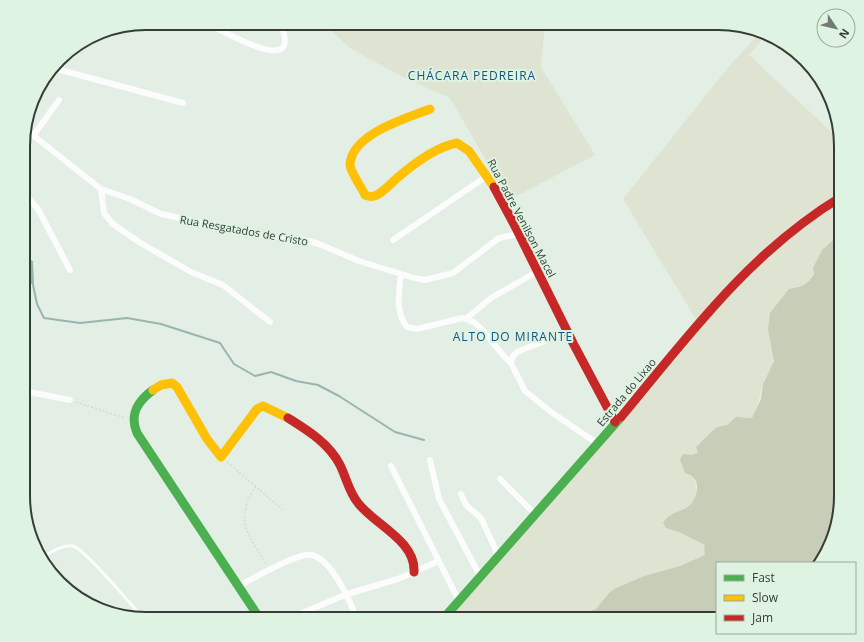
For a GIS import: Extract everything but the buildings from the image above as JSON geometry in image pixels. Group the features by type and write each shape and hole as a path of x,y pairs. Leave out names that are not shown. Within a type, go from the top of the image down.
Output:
{"street":[{"path":"220,30 250,45 270,51 280,48 285,42 283,30"},
{"path":"59,70 183,103"},
{"path":"33,136 58,100"},
{"name":"Rua Padre Venilson Macel","path":"430,109 369,135 358,145 350,162 350,166 365,195 371,197 379,194 419,162 456,143 460,144 473,154 519,234 567,332 615,422"},
{"name":"Rua Resgatados de Cristo","path":"33,136 101,189 130,199 161,214 253,234 304,240 319,244 360,261 425,280 454,273 499,238 519,234"},
{"path":"393,240 487,176"},
{"path":"101,189 104,213 114,224 138,242 191,272 223,285 270,322"},
{"path":"30,200 38,209 70,270"},
{"name":"Estrada do Lixao","path":"449,612 598,444 722,295 795,226 834,201"},
{"path":"401,274 399,307 402,319 407,327 417,329 467,318 491,298 538,271"},
{"path":"467,318 476,325 510,363 525,391 551,412 598,444"},
{"path":"510,363 513,356 518,352 567,332"},
{"path":"255,612 140,439 133,420 134,412 141,401 163,383 172,383 177,387 207,439 221,457 257,409 263,406 268,407 331,450 342,469 357,503 396,538 412,556 415,562 414,572"},
{"path":"30,392 70,400"},
{"path":"430,460 439,499 481,578"},
{"path":"391,466 459,601"},
{"path":"500,479 536,515"},
{"path":"461,494 466,505 481,518 499,557"},
{"path":"238,586 269,570 300,557 313,555 326,565 347,594 354,612"},
{"path":"305,612 347,594 398,579 438,561"}],"lane":[{"path":"47,556 66,546 76,548 89,559 137,612"}],"path":[{"path":"70,400 133,420"},
{"path":"221,457 283,510"},
{"path":"256,486 246,502 244,521 250,536 269,570"}],"green space":[{"path":"331,30 544,30 541,67 595,155 509,200 450,98 401,76 350,48"},
{"path":"756,37 762,39 749,55 833,134 834,197 804,215 697,321 623,199 730,65"},
{"path":"834,206 834,237 809,281 802,286 789,289 772,366 764,380 758,405 754,414 752,418 736,417 727,425 717,427 698,453 691,455 697,493 690,506 672,515 666,528 679,532 706,545 706,555 680,566 644,576 616,588 609,593 596,609 588,612 453,612 722,300 758,265 810,221"},
{"path":"834,239 834,503 828,533 818,554 813,562 716,562 716,612 588,612 596,609 609,593 616,588 644,576 680,566 705,555 705,545 679,532 666,528 663,523 671,515 689,506 694,500 697,492 697,484 695,480 692,476 685,473 680,460 683,454 691,455 698,453 696,447 717,427 727,425 736,417 752,418 761,399 763,384 774,361 768,329 770,313 789,289 802,286 809,281 814,274 813,268 822,250"}],"water":[{"path":"30,260 33,261 34,285 30,283"}],"waterway":[{"path":"33,285 37,304 44,318 80,323 127,318 161,324 220,343 234,364 255,376 271,372 296,381 318,385 339,396 395,432 424,440"}],"traffic: fast":[{"path":"153,390 139,403 136,408 134,420 137,433 255,612"},
{"path":"449,612 621,417"}],"traffic: slow":[{"path":"430,109 395,122 370,136 360,144 353,154 350,165 365,195 377,195 385,190 409,168 425,157 441,148 457,143 469,151 494,187"},
{"path":"153,390 161,385 172,383 177,387 207,439 221,457 257,409 263,406 288,418"}],"traffic: jam":[{"path":"494,187 615,422"},
{"path":"621,417 696,326 749,269 808,219 834,202"},
{"path":"288,418 303,427 330,450 340,465 355,499 365,511 402,542 413,561 414,572"}],"district":[{"name":"CHÁCARA PEDREIRA","path":"472,75"},
{"name":"ALTO DO MIRANTE","path":"513,336"}]}
